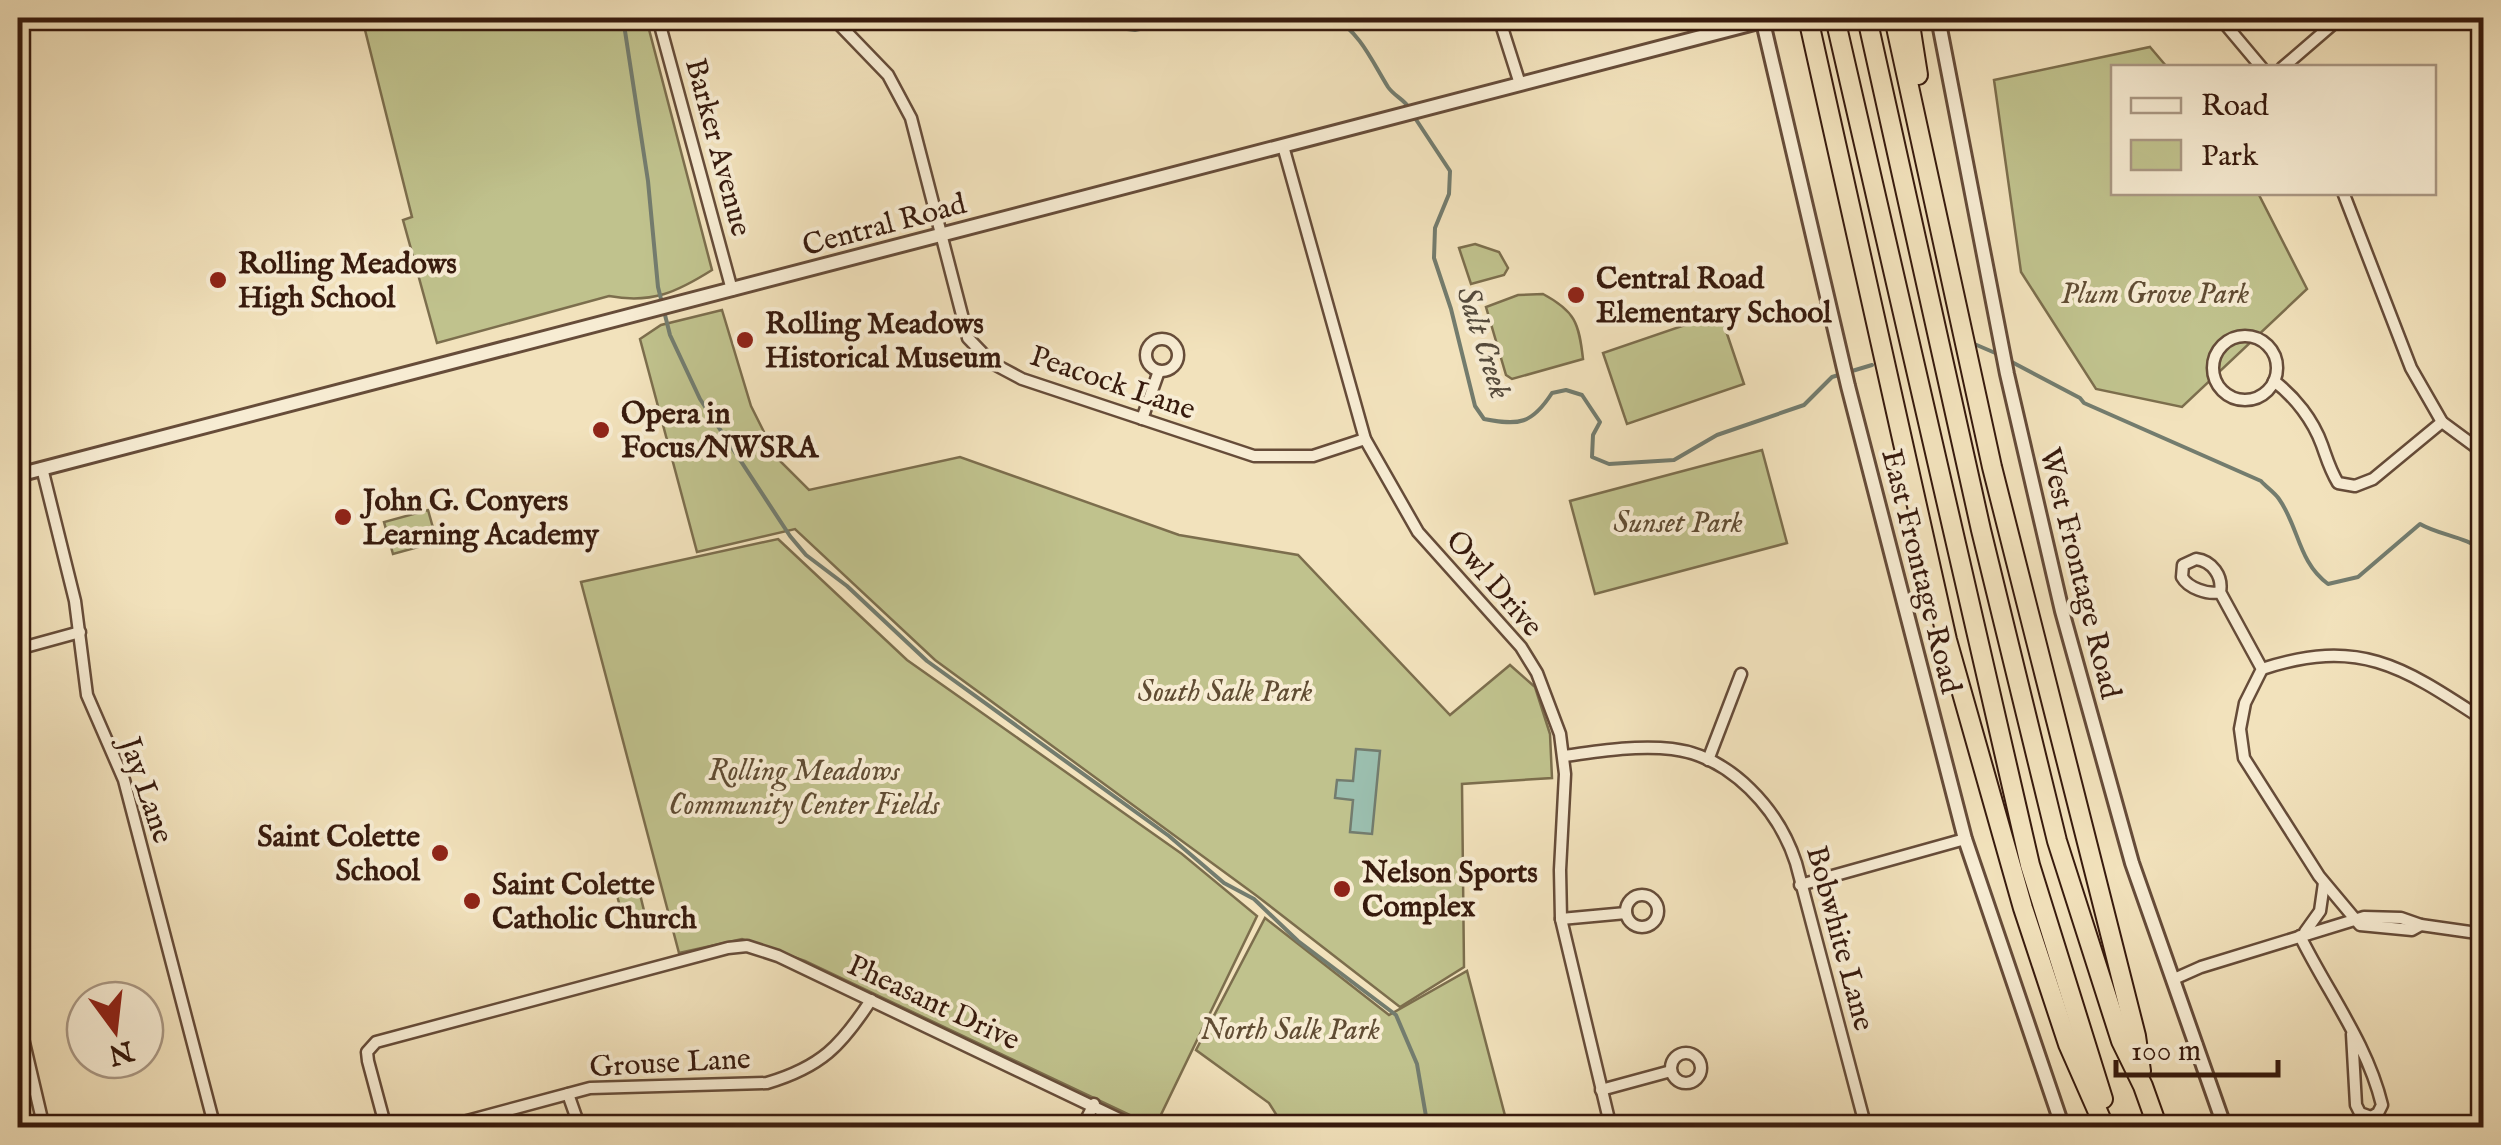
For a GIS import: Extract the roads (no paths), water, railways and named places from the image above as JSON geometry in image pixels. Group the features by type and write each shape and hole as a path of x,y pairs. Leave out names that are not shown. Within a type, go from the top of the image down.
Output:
{"highway":[{"path":"1808,18 1947,640 2034,942 2068,1044 2109,1128"},
{"path":"1835,18 2030,865 2109,1128"},
{"path":"1868,18 1981,530 2057,840 2121,1041 2144,1086"},
{"path":"1894,18 1992,467 2132,1018 2144,1086 2158,1128"},
{"path":"1909,18 1940,219"}],"street":[{"name":"Barker Avenue","path":"658,18 732,290"},
{"name":"Peacock Lane","path":"833,18 888,74 910,118 968,338 982,355 1022,379 1254,456 1313,456 1364,440"},
{"path":"1499,18 1520,84"},
{"name":"West Frontage Road","path":"1942,18 1998,330 2062,611 2132,863 2224,1128"},
{"path":"2220,18 2259,65"},
{"path":"2285,65 2340,18"},
{"name":"Central Road","path":"18,474 655,311 1762,19"},
{"name":"East Frontage Road","path":"1762,19 1848,386 1964,840 2063,1128"},
{"name":"Owl Drive","path":"1283,146 1364,440 1418,532 1521,647 1552,710 1565,756 1561,919 1611,1128"},
{"path":"2344,195 2411,368 2442,422 2484,453"},
{"path":"2233,338 2254,338 2264,342 2276,360 2274,381 2261,396 2240,400 2222,391 2216,382 2213,362 2224,344 2233,338"},
{"path":"1142,419 1159,371"},
{"path":"2274,381 2292,394 2305,414 2338,482 2355,486 2373,479 2442,422"},
{"name":"Jay Lane","path":"42,468 80,632 80,664 87,696 124,780 214,1128"},
{"path":"2220,592 2262,669"},
{"path":"18,649 80,632"},
{"path":"2356,920 2324,883 2244,758 2240,729 2245,703 2262,669 2302,656 2356,655 2397,667 2484,720"},
{"path":"1708,760 1741,674"},
{"name":"Bobwhite Lane","path":"1565,756 1640,748 1675,749 1708,760 1754,792 1769,808 1788,836 1866,1128"},
{"path":"1800,884 1964,840"},
{"path":"2300,936 2318,917 2324,883"},
{"path":"1561,919 1626,913"},
{"path":"2174,979 2201,966 2367,917 2401,918 2421,925 2484,934"},
{"path":"2300,936 2352,1034 2363,1047 2382,1102 2380,1110 2371,1116 2360,1114 2356,1105 2352,1034"},
{"name":"Pheasant Drive","path":"386,1128 368,1061 370,1046 383,1038 728,948 762,948 1138,1128"},
{"name":"Grouse Lane","path":"442,1128 568,1094 622,1086 767,1083 793,1075 832,1052 848,1036 871,1000"},
{"path":"18,1018 44,1128"},
{"path":"1600,1090 1671,1071"},
{"path":"568,1094 580,1128"},
{"path":"1082,1128 1094,1104"}],"waterway":[{"path":"623,18 648,181 658,287 670,335 700,399 790,536 806,555 847,586 927,661 1169,836 1224,883 1254,899 1298,941 1396,1015 1417,1064 1428,1128"},
{"name":"Salt Creek","path":"1025,18 1135,30 1193,18"},
{"name":"Salt Creek","path":"1334,18 1359,40 1388,87 1410,109"},
{"name":"Salt Creek","path":"1415,118 1450,171 1449,194 1435,228 1434,258 1475,406 1484,419 1524,420 1538,411 1552,393 1566,390 1582,395 1600,422 1593,435 1592,457 1609,464 1674,460 1717,435 1804,405 1832,377 1872,365"},
{"name":"Salt Creek","path":"1972,343 2000,355"},
{"name":"Salt Creek","path":"2008,360 2084,403 2261,481 2279,499 2310,565 2328,584 2358,577 2420,524 2484,552"}],"place":[{"name":"Rolling Meadows High School","path":"218,280"},
{"name":"Central Road Elementary School","path":"1576,295"},
{"name":"Rolling Meadows Historical Museum","path":"745,340"},
{"name":"Opera in Focus/NWSRA","path":"601,430"},
{"name":"John G. Conyers Learning Academy","path":"343,517"},
{"name":"Saint Colette School","path":"440,853"},
{"name":"Nelson Sports Complex","path":"1342,889"},
{"name":"Saint Colette Catholic Church","path":"472,901"}],"park label":[{"name":"Plum Grove Park","path":"2155,293"},
{"name":"Sunset Park","path":"1678,522"},
{"name":"South Salk Park","path":"1225,691"},
{"name":"Rolling Meadows Community Center Fields","path":"804,787"},
{"name":"North Salk Park","path":"1290,1029"}]}
